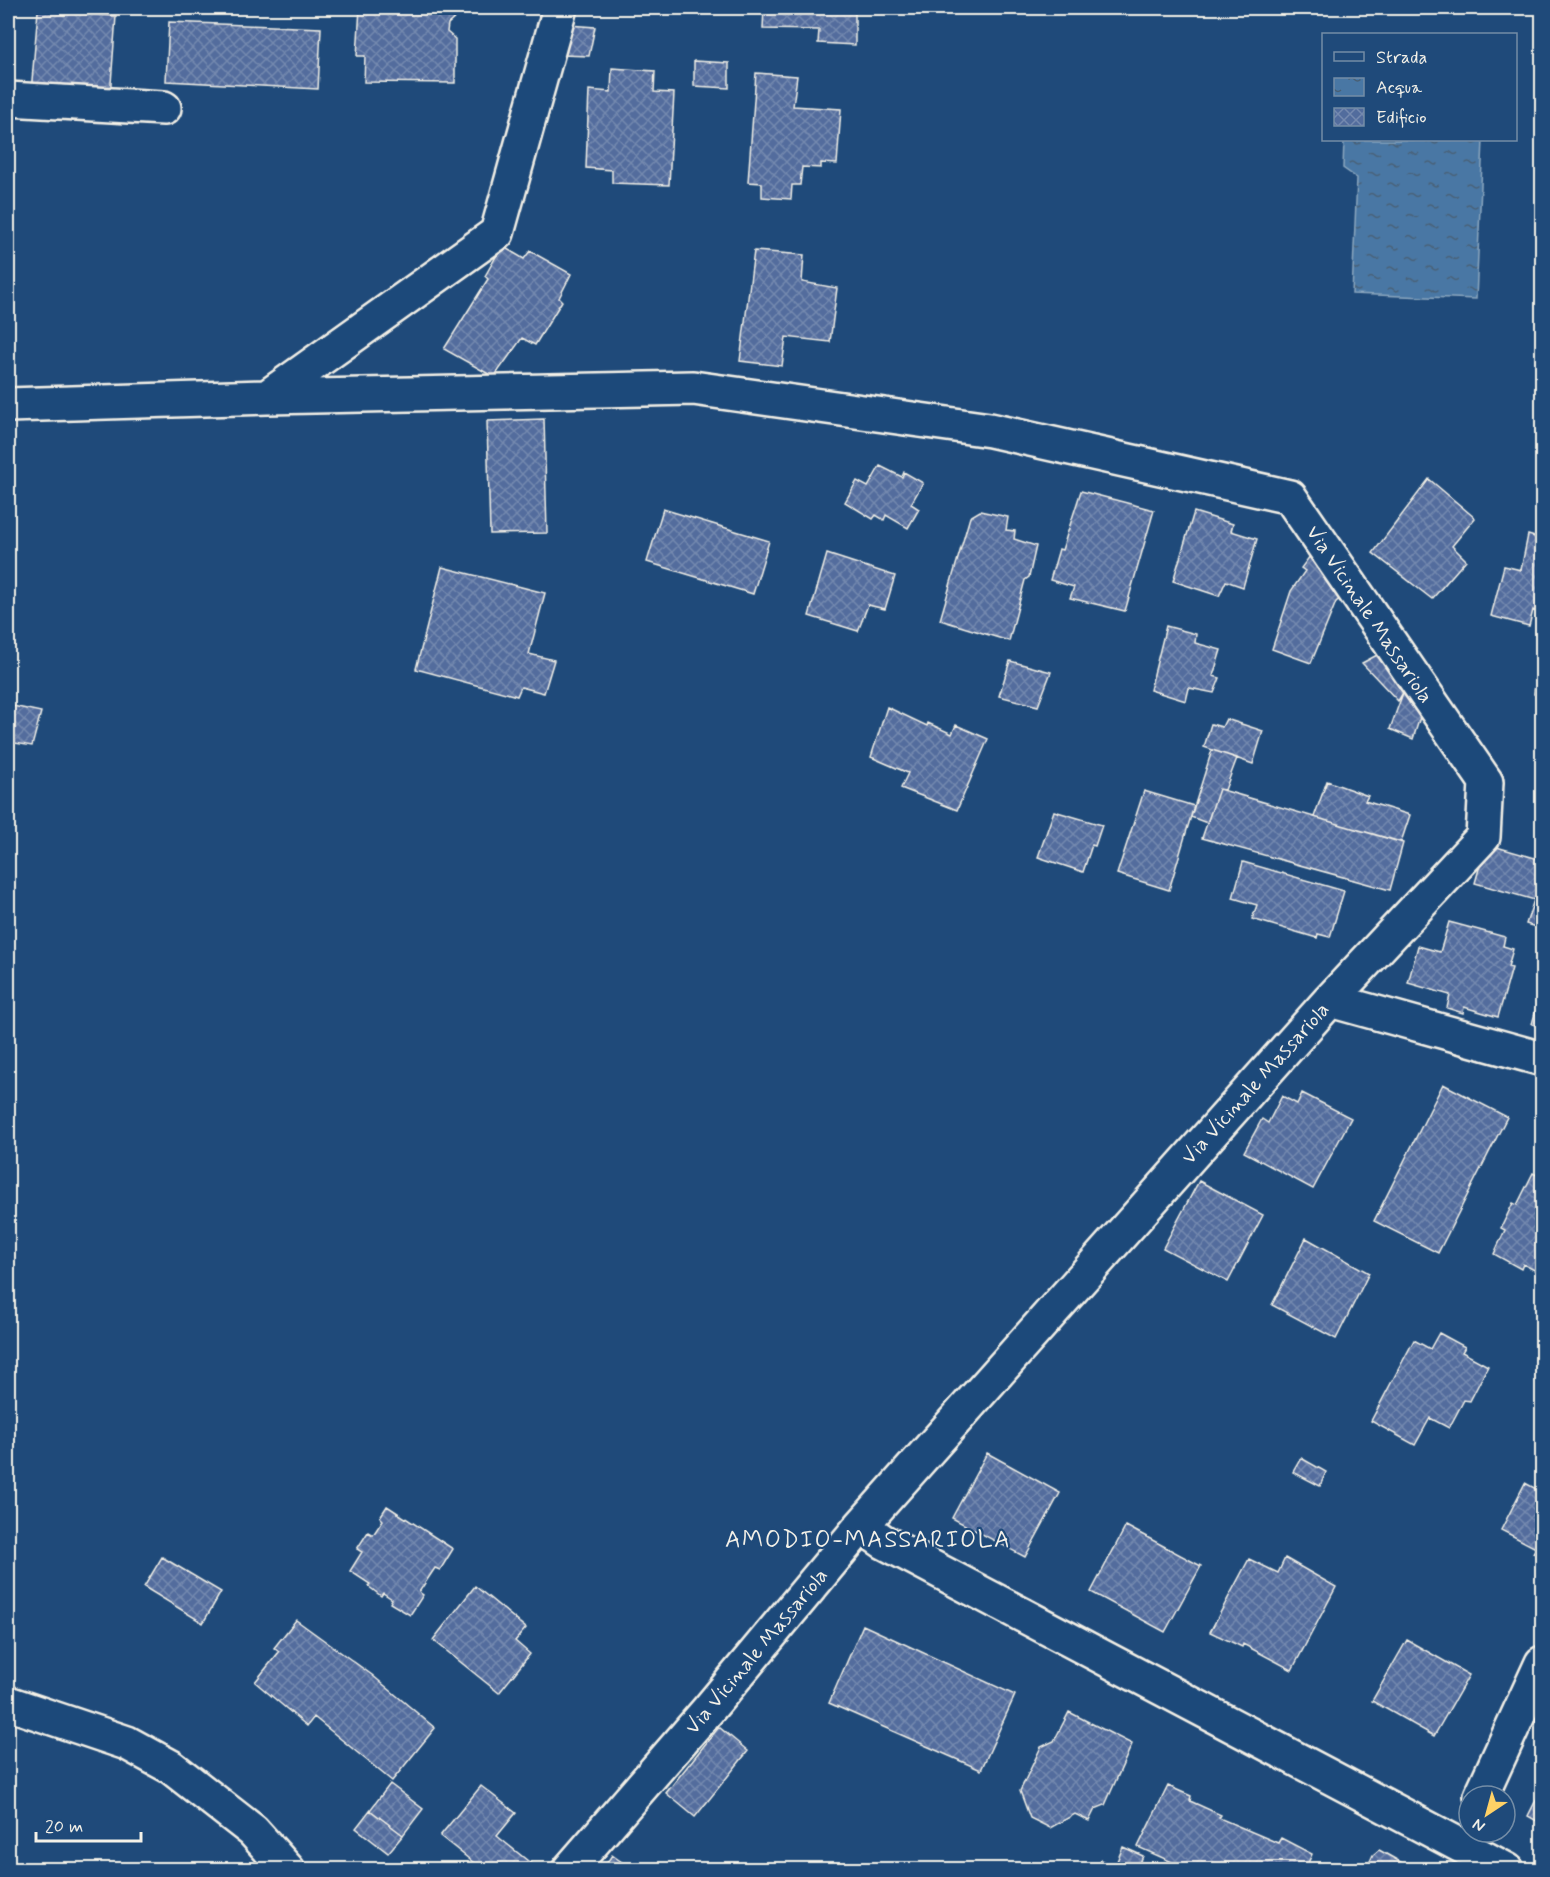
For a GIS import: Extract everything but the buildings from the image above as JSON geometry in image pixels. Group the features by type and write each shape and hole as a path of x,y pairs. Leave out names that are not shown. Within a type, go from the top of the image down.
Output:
{"street":[{"path":"267,397 497,232 560,8"},
{"path":"8,99 164,108"},
{"name":"Via Vicinale Massariola","path":"8,405 693,388 990,430 1290,497 1486,782 1483,837 1329,1000 861,1526 708,1710 569,1869"},
{"path":"1329,1000 1542,1059"},
{"path":"861,1526 884,1542 1457,1829"},
{"path":"1487,1784 1542,1663"},
{"path":"8,1703 128,1743 171,1767 253,1831 288,1869"},
{"path":"1477,1844 1507,1869"}],"water":[{"path":"1344,141 1483,141 1476,299 1352,294 1357,178 1343,168"}],"district":[{"name":"AMODIO-MASSARIOLA","path":"868,1539"}]}
